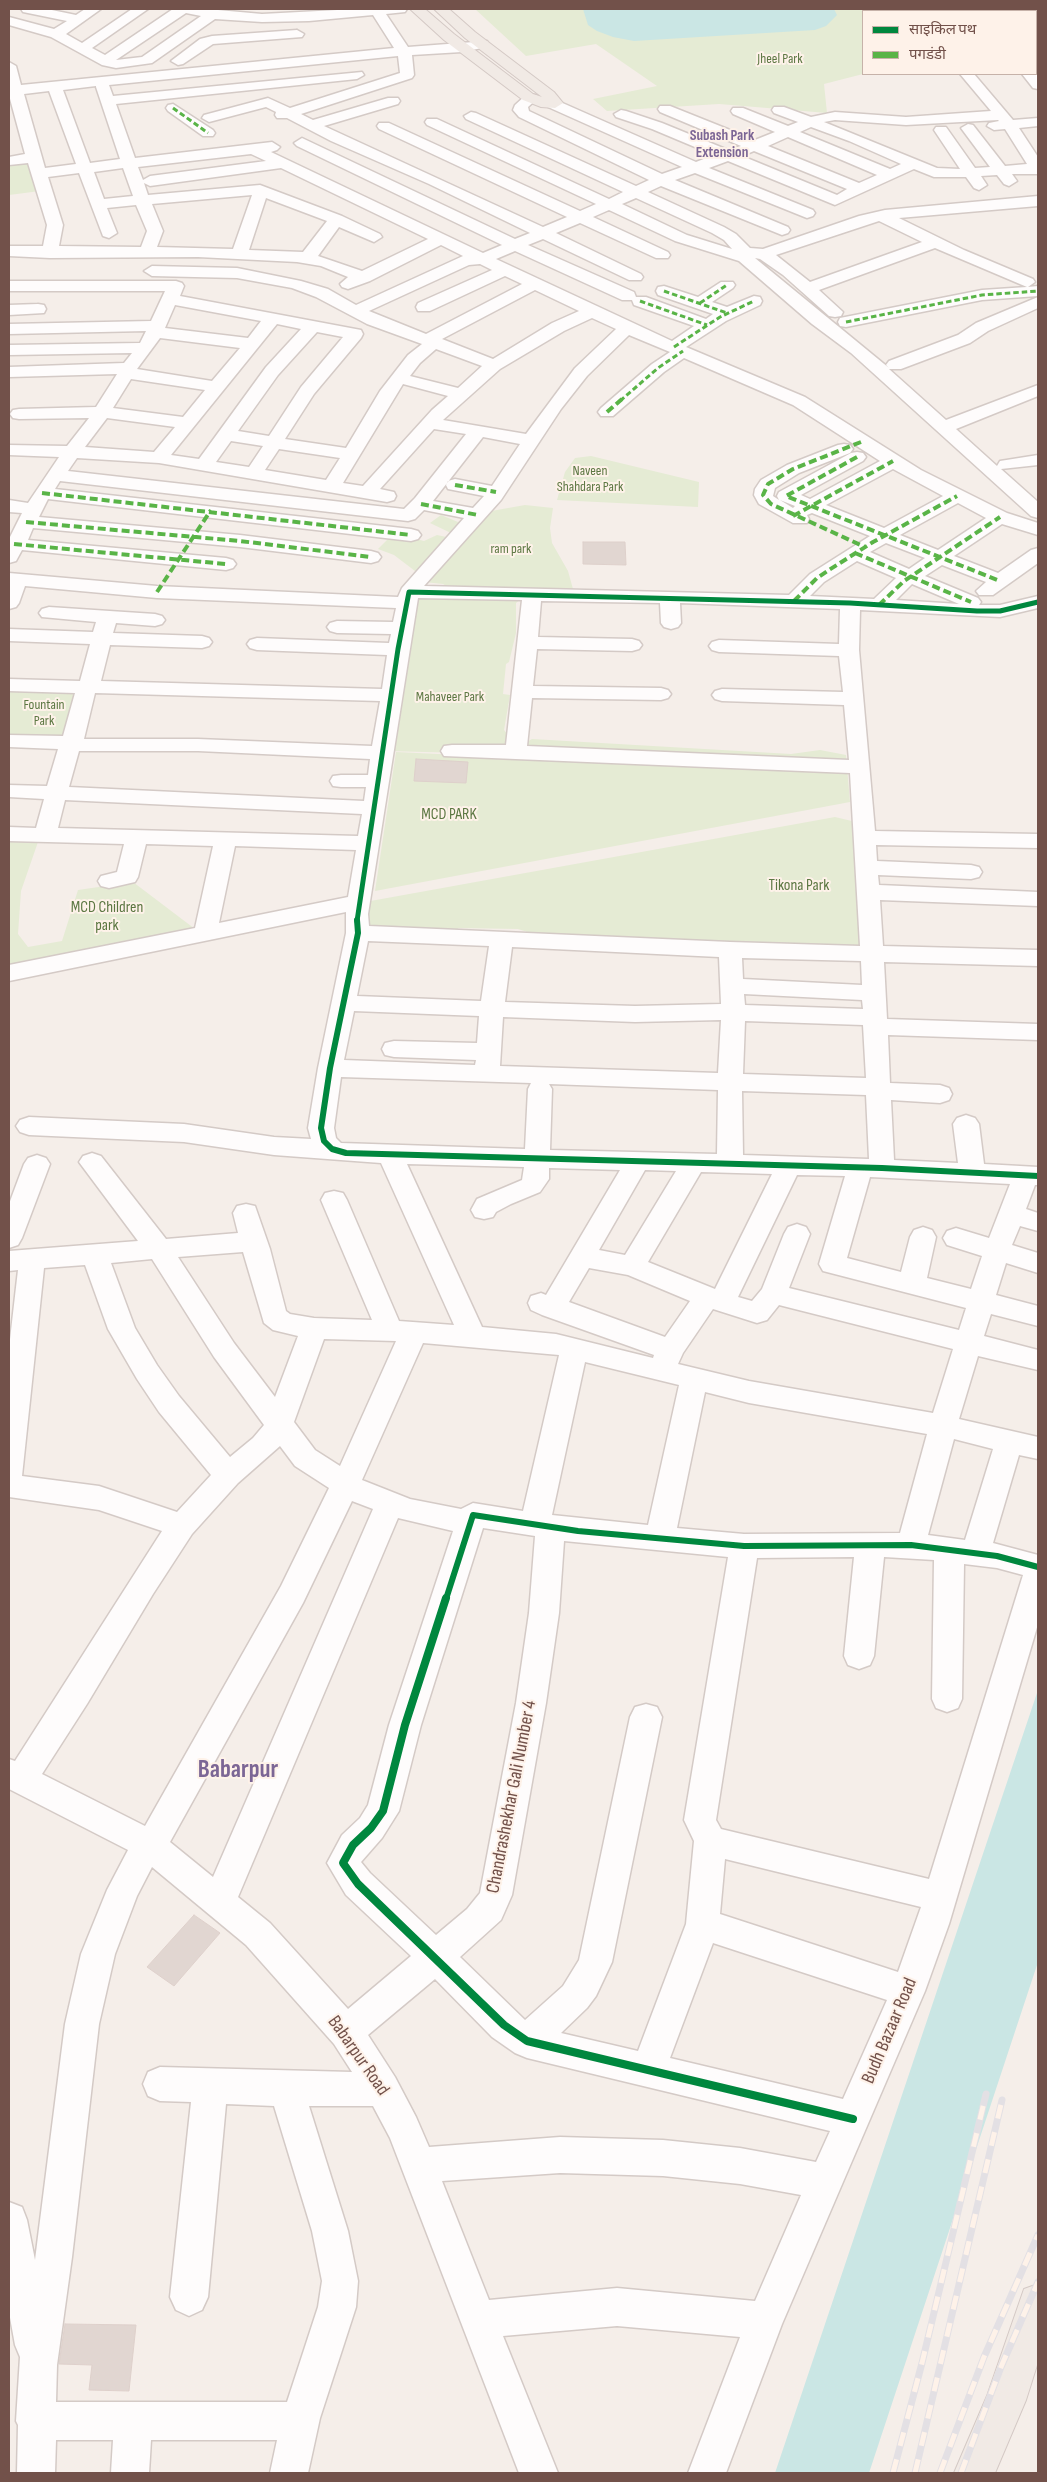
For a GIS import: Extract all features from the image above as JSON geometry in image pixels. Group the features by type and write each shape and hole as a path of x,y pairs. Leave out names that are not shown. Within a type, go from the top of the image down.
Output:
{"main road":[{"path":"417,9 462,48 531,98 553,104 554,101 549,95 482,44 441,9"},
{"path":"974,2473 1006,2400 1038,2303"}],"street":[{"path":"28,9 78,19"},
{"path":"56,34 94,9"},
{"path":"82,48 141,9"},
{"path":"108,62 182,9"},
{"path":"188,9 213,14 262,18 308,13 347,14 400,9"},
{"path":"272,118 406,76 405,57 378,11"},
{"path":"178,61 212,40 310,34 308,13"},
{"path":"83,68 108,62 147,60 213,14"},
{"path":"347,14 352,28"},
{"path":"9,22 56,34 108,62"},
{"path":"359,41 366,54"},
{"path":"316,44 322,59"},
{"path":"209,118 357,75 405,57 482,44"},
{"path":"11,81 54,86 366,54 405,57"},
{"path":"11,81 30,74"},
{"path":"108,102 357,75"},
{"path":"968,75 1006,120 1038,169"},
{"path":"1030,75 1038,85"},
{"path":"11,81 55,225 51,246"},
{"path":"101,82 108,102 121,122 136,183 155,232 147,252"},
{"path":"54,86 109,233"},
{"path":"154,113 251,86"},
{"path":"531,98 522,105 520,110 524,114 661,180 782,230"},
{"path":"314,124 393,100"},
{"path":"267,102 291,112 336,138 434,181 629,274"},
{"path":"553,104 655,151 807,213"},
{"path":"173,108 208,133"},
{"path":"665,109 757,145 860,189"},
{"path":"779,110 808,123 854,138 934,172 950,174 1038,169"},
{"path":"738,111 890,175"},
{"path":"621,114 657,126 725,156 835,200"},
{"path":"471,116 718,230 753,254 789,272 846,322 865,348 1028,491"},
{"path":"205,464 282,359 317,325 350,308 466,260 483,258 581,217 661,180 757,145 828,116 906,122 1006,120 1037,124"},
{"path":"920,131 968,128 1006,120"},
{"path":"372,206 591,121"},
{"path":"432,122 691,242 753,254 865,219 881,216 908,211 1031,202"},
{"path":"384,126 662,254"},
{"path":"968,128 1031,202"},
{"path":"9,161 85,168 255,150 336,138 364,130"},
{"path":"941,130 972,173 991,205"},
{"path":"302,143 404,193 600,284 634,299 707,325"},
{"path":"255,150 627,328 799,401 821,413 859,450 893,461 1000,517 1038,529"},
{"path":"136,183 284,163"},
{"path":"753,254 782,230 807,213 915,163"},
{"path":"98,204 261,190 336,219 374,237"},
{"path":"240,253 261,190"},
{"path":"881,216 936,242 1034,283"},
{"path":"9,240 51,246 147,252 240,253 306,257 311,254 336,219"},
{"path":"322,294 364,278 440,239"},
{"path":"568,299 600,284 629,274 662,254 691,242"},
{"path":"808,288 872,267 936,242"},
{"path":"9,251 51,246"},
{"path":"753,254 804,309 900,369 951,424 1006,465 1028,491 1038,512"},
{"path":"297,257 325,262 364,278"},
{"path":"116,270 237,273 295,284 322,294 373,320 494,365"},
{"path":"424,307 504,270"},
{"path":"846,322 926,305 1008,292 1034,283"},
{"path":"332,486 386,395 431,341 535,284"},
{"path":"700,303 728,285"},
{"path":"9,286 176,286 145,348 34,508 12,550 180,559 226,564"},
{"path":"664,291 727,313"},
{"path":"171,299 317,325 355,334 307,391 255,472"},
{"path":"607,412 707,325 727,313 754,301"},
{"path":"900,369 964,339 982,327 1038,302"},
{"path":"9,310 38,309"},
{"path":"367,493 430,423 494,365 558,327 594,311"},
{"path":"159,458 273,318"},
{"path":"900,369 1038,319"},
{"path":"332,1149 324,1141 321,1128 330,1068 344,1003 390,695 407,597 496,492 554,406 581,372 627,328"},
{"path":"9,329 156,329 253,344"},
{"path":"9,350 145,348"},
{"path":"9,372 128,370 216,387"},
{"path":"399,378 461,394"},
{"path":"951,424 1038,390"},
{"path":"248,404 292,414"},
{"path":"19,414 102,412 186,423"},
{"path":"430,423 531,440"},
{"path":"56,475 405,515 412,514 479,430"},
{"path":"226,435 350,454"},
{"path":"9,450 159,458 205,464 332,486 478,515"},
{"path":"859,450 786,496 1000,581"},
{"path":"859,450 793,470 768,484 763,495 766,500 793,516 911,576 965,606"},
{"path":"1006,465 1038,460"},
{"path":"793,516 893,461"},
{"path":"455,485 496,492"},
{"path":"794,601 817,578 860,550 957,496"},
{"path":"9,506 34,508 211,510 411,534"},
{"path":"34,508 194,537 372,557"},
{"path":"157,592 211,510"},
{"path":"879,605 911,576 1000,517"},
{"path":"965,606 1038,554"},
{"path":"9,603 13,580 114,590 157,592 407,597 670,597 879,605 965,606 1000,611 1038,602"},
{"path":"45,835 114,590"},
{"path":"516,752 524,692 532,596"},
{"path":"670,597 671,623"},
{"path":"850,603 849,650 860,767 876,1022 878,1089 871,1168 832,1264 982,1300 1038,1316"},
{"path":"48,613 154,620"},
{"path":"337,627 402,628"},
{"path":"9,635 202,642"},
{"path":"528,643 632,645"},
{"path":"257,644 398,648"},
{"path":"718,646 849,650"},
{"path":"9,685 87,689 390,695"},
{"path":"524,692 661,694"},
{"path":"722,695 854,699"},
{"path":"9,741 71,745 189,745 382,753"},
{"path":"452,751 516,752 860,767"},
{"path":"341,781 377,781"},
{"path":"9,791 373,808"},
{"path":"862,819 1038,840"},
{"path":"9,834 225,841 368,843"},
{"path":"125,881 136,838"},
{"path":"206,931 225,841"},
{"path":"865,867 971,872"},
{"path":"867,892 1038,899"},
{"path":"9,991 357,915"},
{"path":"9,973 206,931 357,915 501,940 730,950 1038,958"},
{"path":"488,1063 492,1009 501,940"},
{"path":"730,950 733,1012 730,1083 730,1165"},
{"path":"732,986 874,993"},
{"path":"344,1003 635,1014 733,1012 1038,1032"},
{"path":"394,1049 488,1063 730,1083 878,1089 940,1094"},
{"path":"330,1068 488,1063"},
{"path":"484,1210 486,1206 502,1197 531,1186 536,1179 540,1089"},
{"path":"966,1124 972,1172"},
{"path":"29,1126 184,1133 274,1146 332,1149 346,1153 871,1168 1032,1175 1011,1214 997,1251 943,1426 911,1545"},
{"path":"390,1155 472,1336"},
{"path":"92,1162 158,1248 224,1350 305,1458 345,1485 390,1503 408,1510 470,1523"},
{"path":"637,1162 582,1257 547,1306 666,1360 694,1379 749,1392 943,1426 1038,1448"},
{"path":"632,1266 694,1163"},
{"path":"9,1238 37,1164"},
{"path":"666,1360 715,1299 789,1166"},
{"path":"36,2473 35,2421 38,2365 88,1993 98,1954 123,1890 292,1594 345,1485 402,1331 334,1200"},
{"path":"246,1213 274,1316 283,1323 314,1328 402,1331 556,1344 574,1349 666,1360"},
{"path":"1011,1214 1038,1222"},
{"path":"582,1257 632,1266 715,1299 757,1313 773,1294 797,1234"},
{"path":"912,1284 923,1237"},
{"path":"956,1238 1038,1263"},
{"path":"9,1473 21,1260 248,1242 255,1247"},
{"path":"94,1253 122,1329 146,1372 228,1475"},
{"path":"773,1294 1038,1360"},
{"path":"15,1776 81,1687 142,1585 182,1526 228,1475 272,1437 280,1425 314,1328"},
{"name":"Chandrashekhar Gali Number 4","path":"346,2032 437,1958 490,1909 498,1887 531,1703 544,1612 543,1525 574,1349"},
{"path":"660,1538 694,1379"},
{"path":"947,1699 963,1551 1009,1441"},
{"path":"9,1486 99,1498 182,1526"},
{"path":"219,1902 390,1503"},
{"path":"852,2119 649,2068 527,2040 504,2025 437,1958 358,1884 342,1863 353,1845 371,1828 383,1811 405,1725 473,1515 543,1525 744,1546 911,1545 963,1551 1038,1567"},
{"path":"859,1656 870,1545"},
{"path":"649,2068 704,1924 710,1841 700,1820 744,1546"},
{"name":"Budh Bazaar Road","path":"707,2473 765,2321 908,1991 940,1897 1038,1575"},
{"path":"527,2040 575,1997 584,1985 595,1962 616,1869 646,1718"},
{"name":"Babarpur Road","path":"15,1776 150,1845 258,1934 346,2032 382,2089 404,2129 524,2440 539,2473"},
{"path":"710,1841 940,1897"},
{"path":"704,1924 908,1991"},
{"path":"160,2084 286,2089 382,2089"},
{"path":"189,2297 210,2086"},
{"path":"286,2089 330,2231 338,2264 340,2282 337,2308 300,2418 289,2473"},
{"path":"419,2165 560,2155 663,2158 740,2166 825,2181"},
{"path":"9,2220 38,2365"},
{"path":"478,2320 617,2308 765,2321"},
{"path":"35,2421 286,2421 300,2418"},
{"path":"130,2473 133,2421"}],"green space":[{"name":"Jheel Park","path":"475,9 942,9 862,10 862,74 824,84 827,113 719,104 607,111 593,99 657,86 596,44 526,56"},
{"path":"30,155 40,191 9,195 9,158"},
{"name":"Naveen Shahdara Park","path":"591,456 699,482 698,507 557,500 565,472 575,458"},
{"name":"ram park","path":"525,505 553,508 550,528 552,543 568,571 573,589 568,592 449,588 443,584 424,582 415,571 394,555 378,549 394,533 424,541 437,535 451,538 453,534 430,523 441,515 458,522 469,515"},
{"name":"Mahaveer Park","path":"412,593 521,599 516,603 516,633 509,662 506,664 503,694 510,695 504,730 512,739 508,751 463,753 387,751"},
{"name":"Fountain Park","path":"9,686 89,689 62,740 9,740"},
{"name":"MCD PARK","path":"532,739 791,754 820,750 846,755 850,802 375,891 396,752 500,757"},
{"name":"Tikona Park","path":"835,817 856,822 865,950 543,937 518,929 458,928 457,934 386,935 364,924 365,902"},
{"name":"MCD Children park","path":"9,842 38,842 21,891 18,934 28,947 62,941 78,890 133,882 195,929 9,969"}],"water":[{"path":"583,9 834,9 837,15 826,26 815,30 634,41 613,37 597,31 588,25"},
{"path":"1038,1690 1038,1962 869,2473 775,2473"}],"building":[{"path":"583,542 625,542 626,565 583,564"},
{"path":"416,759 468,762 466,783 414,781"},
{"path":"194,1915 220,1933 174,1986 147,1967"},
{"path":"65,2324 136,2325 129,2391 89,2390 92,2365 59,2364"}],"railway":[{"path":"893,2473 922,2363 986,2094"},
{"path":"915,2473 1002,2100"},
{"path":"940,2473 984,2357 1038,2235"},
{"path":"961,2473 1001,2367 1038,2282"}],"marked path":[{"path":"173,108 208,133"},
{"path":"700,303 727,285"},
{"path":"664,291 727,313"},
{"path":"846,322 982,295 1038,291"},
{"path":"640,301 707,325"},
{"path":"674,347 720,317 754,301"},
{"path":"607,412 658,368 683,351"},
{"path":"861,442 793,469 768,484 763,495 771,504 865,547"},
{"path":"857,457 786,496 1000,581"},
{"path":"793,516 893,461"},
{"path":"455,485 496,492"},
{"path":"42,493 411,535"},
{"path":"794,601 817,578 829,570 873,542 957,496"},
{"path":"421,504 478,515"},
{"path":"157,592 211,510"},
{"path":"879,605 904,581 1000,517"},
{"path":"26,522 240,541 371,557"},
{"path":"14,544 226,564"},
{"path":"855,553 971,602"}],"cycle path":[{"path":"1038,602 1000,611 977,611 850,603 409,592 398,649 357,914 358,933 330,1068 321,1128 324,1141 332,1149 346,1153 882,1168 1038,1176"},
{"path":"853,2119 527,2041 504,2025 437,1958 358,1884 343,1863 353,1845 371,1828 383,1811 405,1725 473,1515 578,1531 744,1546 911,1545 997,1556 1038,1567"}],"district":[{"name":"Subash Park Extension","path":"722,144"},
{"name":"Babarpur","path":"238,1771"}]}
